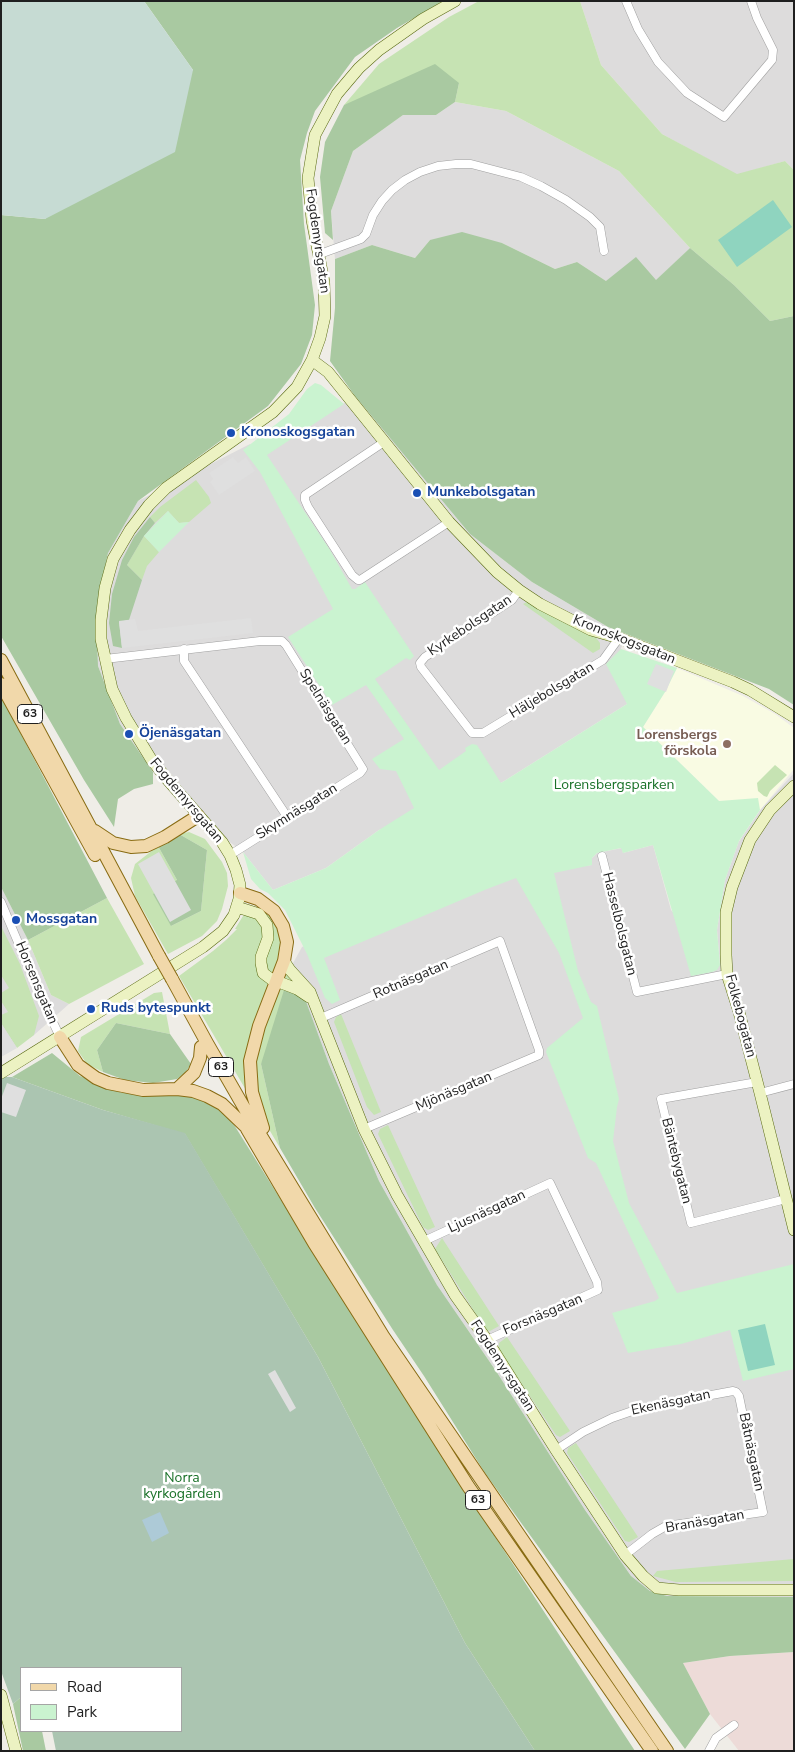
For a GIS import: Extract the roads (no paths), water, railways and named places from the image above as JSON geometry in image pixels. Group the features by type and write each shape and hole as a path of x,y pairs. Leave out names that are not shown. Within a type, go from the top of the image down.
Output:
{"main road":[{"name":"63","path":"1,660 156,958"},
{"name":"63","path":"1,684 169,981 383,1336 667,1751"},
{"path":"89,826 114,843 131,847 146,846 165,837 198,816"},
{"path":"240,893 264,902 279,918 286,934 287,942 284,961 258,1026 250,1061 252,1092 272,1154"},
{"name":"63","path":"169,981 201,1047 314,1243 468,1486 652,1751"},
{"path":"60,1037 78,1065 96,1078 108,1083 143,1090 177,1088 207,1096 222,1104 246,1127"},
{"path":"177,1088 194,1073 200,1058 201,1047"}],"street":[{"name":"Fogdemyrsgatan","path":"240,893 236,870 222,842 166,778 140,743 112,689 101,639 105,588 113,559 130,530 149,505 166,488 273,412 297,387 312,360 320,338 324,316 324,282 312,220 308,178 315,136 337,94 359,68 379,50 423,19 455,1"},
{"path":"626,1 638,29 658,62 687,92 724,117 772,60 773,50 751,1"},
{"path":"320,254 361,240 366,234 373,215 382,201 405,180 420,172 438,166 456,164 472,164 521,177 566,200 590,217 600,227 604,251"},
{"name":"Kronoskogsgatan","path":"312,360 328,372 449,522 496,572 519,590 540,604 591,630 618,638 750,690 794,717"},
{"path":"384,442 306,495 305,500 313,514 352,575 358,580 449,522"},
{"name":"Kyrkebolsgatan","path":"477,733 472,732 421,667 420,663 425,657 512,600 519,590"},
{"name":"Häljebolsgatan","path":"477,733 483,733 603,660 618,638"},
{"name":"Spelnäsgatan","path":"184,649 260,640 282,641 364,769"},
{"path":"105,659 184,649 184,661 288,818"},
{"name":"Skymnäsgatan","path":"230,855 364,769"},
{"name":"Folkebogatan","path":"794,786 770,810 750,840 726,912 727,974 759,1087 794,1230"},
{"name":"Hasselbolsgatan","path":"602,856 637,992 727,974"},
{"path":"1,1073 216,939 229,924 237,907 240,893"},
{"name":"Horsensgatan","path":"1,902 60,1037"},
{"path":"237,907 254,912 264,919 267,925 268,938 261,957 261,969 266,976 306,994 316,1004"},
{"name":"Rotnäsgatan","path":"321,1018 500,941 538,1050"},
{"name":"Fogdemyrsgatan","path":"284,961 305,985 316,1004 364,1129 397,1195 455,1295 625,1555 643,1576 658,1588 679,1590 794,1590"},
{"name":"Mjönäsgatan","path":"364,1129 532,1059 539,1055 538,1050"},
{"path":"759,1087 794,1084"},
{"name":"Bäntebygatan","path":"759,1087 661,1099 691,1223 786,1199"},
{"name":"Ljusnäsgatan","path":"424,1241 550,1183 597,1282 598,1290"},
{"name":"Forsnäsgatan","path":"486,1340 598,1290"},
{"name":"Ekenäsgatan","path":"556,1450 590,1428 641,1408 723,1392 736,1392"},
{"name":"Båtnäsgatan","path":"736,1392 739,1396 763,1512"},
{"name":"Branäsgatan","path":"625,1555 652,1534 666,1526 763,1512"},
{"path":"1,1695 16,1751"},
{"path":"709,1751 716,1738 734,1725"}],"water":[{"path":"160,1512 169,1533 152,1542 142,1520"}],"place":[{"name":"Kronoskogsgatan","path":"231,433"},
{"name":"Munkebolsgatan","path":"417,493"},
{"name":"Öjenäsgatan","path":"129,734"},
{"name":"Lorensbergs förskola","path":"727,744"},
{"name":"Mossgatan","path":"16,920"},
{"name":"Ruds bytespunkt","path":"91,1009"}],"park label":[{"name":"Lorensbergsparken","path":"614,786"},
{"name":"Norra kyrkogården","path":"182,1488"}]}
